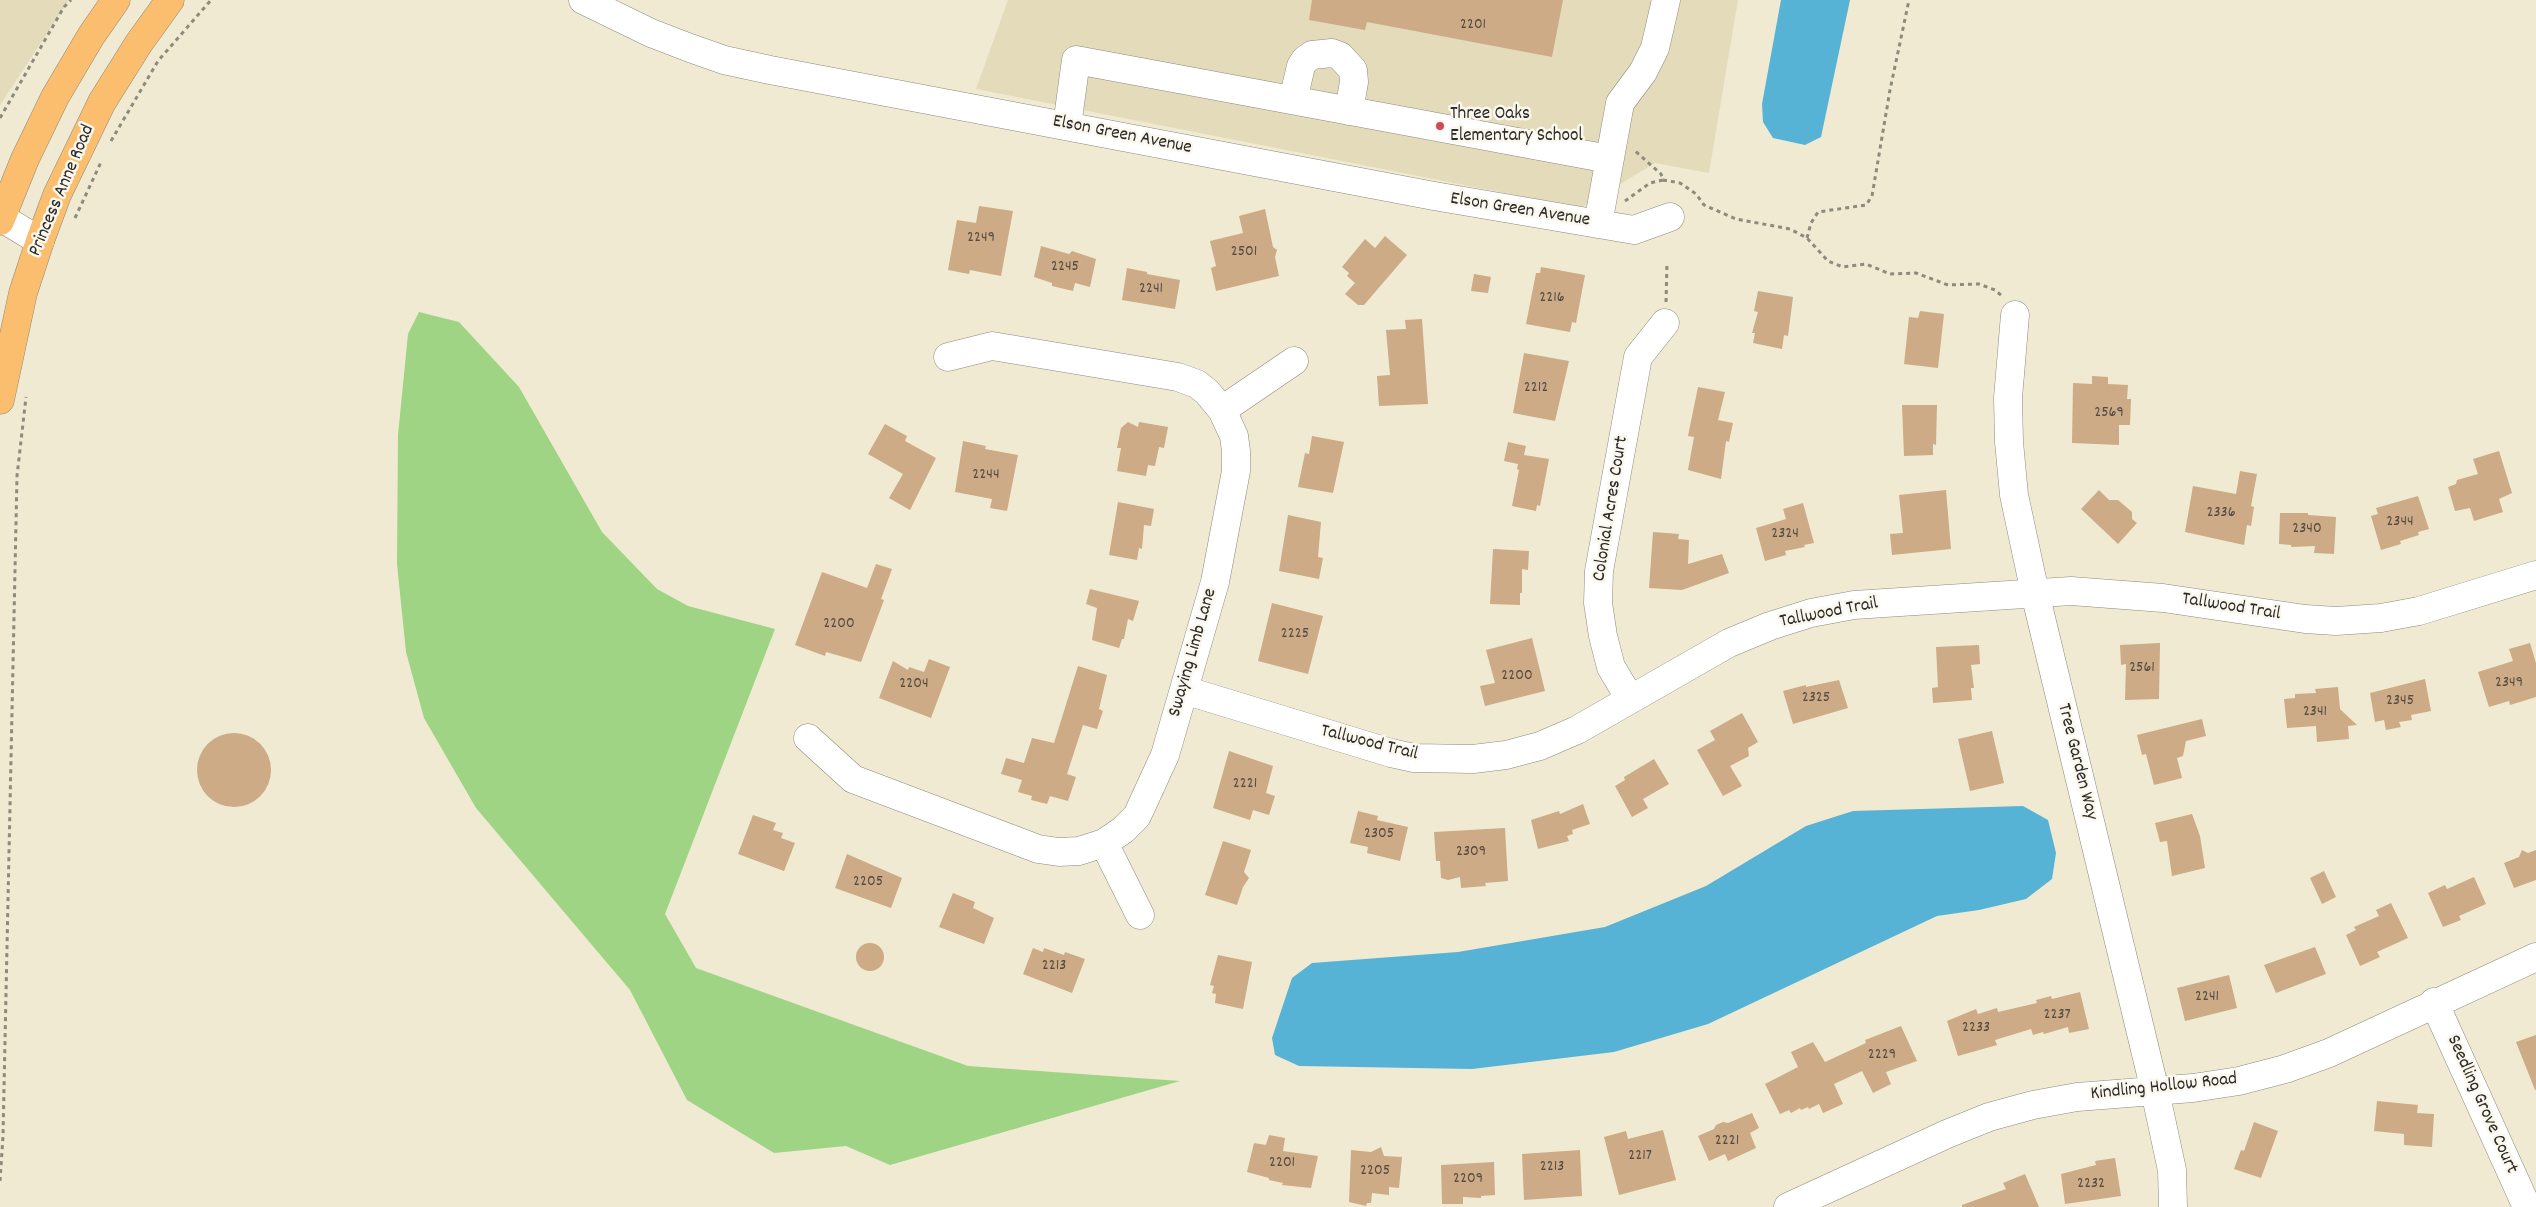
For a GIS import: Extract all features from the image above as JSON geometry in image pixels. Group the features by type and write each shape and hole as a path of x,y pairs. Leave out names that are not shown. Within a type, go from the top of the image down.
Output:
{"main road":[{"path":"0,219 25,159 55,96 91,36 116,0"},
{"name":"Princess Anne Road","path":"0,400 14,326 40,240 71,163 102,102 139,43 170,0"}],"street":[{"name":"Elson Green Avenue","path":"583,0 651,33 724,60 1434,196 1634,230 1670,217"},
{"path":"1598,224 1621,154 1620,103 1643,72 1656,48 1666,0"},
{"path":"1293,100 1301,66 1305,60 1312,55 1332,53 1340,56 1353,70 1354,82 1349,110"},
{"path":"1067,126 1076,60 1349,110 1621,154"},
{"path":"0,219 40,240"},
{"name":"Tree Garden Way","path":"2015,315 2008,398 2009,442 2014,496 2156,1091 2172,1170 2173,1207"},
{"name":"Colonial Acres Court","path":"1630,699 1611,667 1603,636 1598,603 1599,571 1638,357 1665,323"},
{"name":"Swaying Limb Lane","path":"808,738 853,779 1038,848 1058,852 1079,851 1104,842 1123,830 1137,816 1165,755 1215,582 1236,471 1234,436 1222,410 1207,392 1197,384 1178,377 992,346 948,357"},
{"path":"1222,410 1294,361"},
{"name":"Tallwood Trail","path":"1184,690 1391,753 1445,760 1472,759 1506,755 1540,746 1577,730 1730,642 1770,626 1811,614 1854,606 2071,591 2154,597 2305,620 2336,621 2382,618 2419,611 2536,574"},
{"path":"1104,842 1140,915"},
{"name":"Kindling Hollow Road","path":"1788,1207 1947,1134 1989,1118 2032,1105 2077,1097 2156,1091 2239,1080 2285,1069 2329,1053 2434,1002 2536,957"},
{"name":"Seedling Grove Court","path":"2434,1002 2527,1207"}],"path":[{"path":"0,118 64,6 71,0"},
{"path":"110,142 158,62 211,0"},
{"path":"1806,238 1811,223 1818,212 1866,205 1872,196 1888,99 1909,0"},
{"path":"1621,154 1661,174 1663,180"},
{"path":"73,224 102,159"},
{"path":"1624,202 1650,183 1663,180 1680,183 1696,194 1704,205 1729,216 1751,222 1780,225 1806,238 1828,261 1843,267 1866,264 1890,274 1916,273 1948,285 1978,284 1996,290 2011,305 2015,315"},
{"path":"1665,323 1667,263"},
{"path":"0,1181 4,1126 17,476 28,388"}],"shaded area":[{"path":"0,0 69,0 0,105"},
{"name":"Three Oaks Elementary School","path":"1008,0 1738,0 1709,173 1655,163 1581,208 976,89"}],"green space":[{"path":"419,312 459,322 519,387 602,532 657,589 688,606 775,629 665,914 696,968 968,1066 1180,1081 890,1165 846,1146 774,1153 687,1100 630,990 476,808 424,718 406,652 397,564 398,435 408,334"}],"water":[{"path":"1781,0 1850,0 1821,137 1805,145 1773,138 1763,122 1762,104"},
{"path":"2023,806 2048,820 2056,853 2052,879 2026,899 1979,910 1937,916 1708,1024 1614,1052 1472,1069 1299,1066 1275,1055 1272,1038 1292,978 1312,963 1458,952 1605,927 1706,886 1806,826 1853,811"}],"building":[{"path":"1312,0 1563,0 1552,57 1367,22 1365,30 1309,20"},
{"path":"979,206 1013,211 1001,276 970,270 969,274 948,270 957,220 976,223"},
{"path":"1265,209 1273,247 1277,250 1275,257 1279,276 1216,291 1211,268 1216,266 1210,241 1243,233 1239,216"},
{"path":"1385,236 1407,255 1364,305 1358,305 1345,294 1355,283 1347,276 1349,273 1342,267 1365,239 1375,248"},
{"path":"1041,246 1069,254 1072,251 1096,259 1090,287 1075,283 1073,291 1052,286 1052,283 1034,277"},
{"path":"1541,267 1585,275 1576,323 1572,322 1570,332 1526,324 1536,273 1540,273"},
{"path":"1127,268 1180,280 1175,309 1122,300"},
{"path":"1474,274 1491,277 1488,293 1471,291"},
{"path":"1758,291 1793,297 1788,336 1784,335 1782,349 1753,343 1755,333 1752,333 1758,312 1754,311"},
{"path":"1920,311 1944,314 1938,368 1904,364 1909,317 1918,318"},
{"path":"1422,319 1428,404 1379,406 1377,376 1390,375 1386,330 1406,329 1405,320"},
{"path":"1524,353 1569,361 1555,421 1513,413"},
{"path":"2092,376 2108,377 2108,384 2128,385 2127,399 2131,399 2130,425 2119,425 2119,445 2072,443 2073,383 2092,384"},
{"path":"1698,387 1725,392 1718,420 1733,423 1729,442 1726,441 1721,479 1688,470 1694,437 1688,436"},
{"path":"1902,405 1937,405 1936,445 1933,444 1933,455 1904,456"},
{"path":"1128,422 1138,427 1139,422 1168,427 1164,448 1159,447 1155,466 1148,465 1146,476 1117,471 1121,448 1117,448 1121,428"},
{"path":"885,424 907,436 905,441 936,458 910,510 889,498 903,474 868,454"},
{"path":"1312,436 1344,442 1333,493 1298,487 1305,453 1309,454"},
{"path":"963,441 986,446 985,449 1018,455 1007,511 990,508 992,499 955,492"},
{"path":"1508,442 1526,446 1524,455 1549,459 1540,506 1537,505 1536,511 1512,506 1519,470 1517,469 1518,464 1504,461"},
{"path":"2499,451 2512,493 2499,499 2503,512 2474,521 2470,508 2455,511 2448,487 2456,484 2457,480 2478,474 2473,459"},
{"path":"2240,471 2257,474 2251,506 2254,507 2251,526 2247,525 2244,545 2185,532 2193,486 2236,494"},
{"path":"1946,490 1951,549 1892,555 1890,534 1903,533 1899,495"},
{"path":"2099,490 2109,500 2118,500 2132,512 2132,519 2137,523 2118,544 2081,509"},
{"path":"2418,496 2429,529 2418,532 2419,535 2400,541 2401,544 2381,550 2371,516 2378,514 2376,508"},
{"path":"1118,502 1154,509 1151,526 1144,525 1142,549 1139,548 1137,560 1109,555"},
{"path":"1803,503 1814,543 1785,551 1786,555 1765,561 1756,528 1786,519 1783,509"},
{"path":"2280,513 2308,513 2308,515 2336,517 2334,554 2314,553 2315,546 2291,547 2291,545 2279,544"},
{"path":"1288,515 1321,522 1318,557 1323,558 1319,579 1279,571"},
{"path":"1653,532 1679,534 1678,539 1689,540 1688,564 1722,554 1729,573 1682,590 1649,588"},
{"path":"1493,549 1529,551 1528,570 1522,569 1520,605 1490,604"},
{"path":"876,564 892,569 881,599 884,600 861,662 826,652 825,656 795,645 822,572 867,588"},
{"path":"1090,589 1139,601 1133,621 1128,619 1124,639 1122,639 1119,648 1092,640 1097,608 1086,604"},
{"path":"1272,603 1323,616 1308,674 1258,661"},
{"path":"1532,638 1545,691 1485,706 1480,686 1495,683 1486,650"},
{"path":"2160,643 2159,699 2125,700 2126,664 2121,665 2120,645"},
{"path":"2530,643 2536,663 2536,697 2510,705 2509,701 2489,707 2478,672 2513,661 2509,649"},
{"path":"1979,645 1980,664 1971,665 1974,688 1971,688 1972,700 1933,703 1932,688 1938,687 1936,647"},
{"path":"929,659 950,667 931,718 879,698 893,661 908,670 909,667 924,672"},
{"path":"1078,666 1107,675 1099,709 1103,711 1097,729 1083,725 1067,774 1076,777 1068,801 1050,796 1047,804 1031,800 1032,796 1018,792 1022,780 1001,774 1006,758 1024,763 1032,738 1054,743"},
{"path":"2425,679 2431,711 2411,715 2412,720 2399,722 2401,727 2386,730 2384,720 2375,722 2370,693"},
{"path":"1839,680 1848,708 1793,724 1783,691"},
{"path":"2338,687 2340,709 2357,725 2348,726 2349,739 2317,742 2316,726 2287,728 2284,699 2295,698 2295,694 2316,693 2315,689"},
{"path":"1742,713 1758,742 1748,748 1749,756 1730,766 1742,786 1723,796 1697,750 1715,740 1710,731"},
{"path":"2202,719 2206,736 2186,741 2183,756 2177,758 2182,778 2154,785 2146,754 2142,755 2137,735"},
{"path":"1992,731 2004,783 1970,791 1958,739"},
{"path":"227,733 241,733 255,739 265,749 271,763 271,777 265,791 255,801 241,807 227,807 213,801 203,791 197,777 197,763 203,749 213,739"},
{"path":"1229,751 1273,766 1266,793 1275,796 1269,815 1253,810 1250,820 1213,808"},
{"path":"1654,759 1669,784 1643,799 1648,808 1632,817 1615,786 1625,780 1624,777"},
{"path":"1583,804 1590,824 1572,830 1573,834 1567,836 1569,841 1538,849 1531,820 1559,811 1560,814"},
{"path":"1358,811 1378,816 1377,820 1408,827 1400,861 1367,853 1368,847 1350,843"},
{"path":"2192,814 2200,836 2205,868 2172,876 2167,841 2160,842 2155,823"},
{"path":"753,815 776,823 773,830 783,833 781,838 795,843 784,871 738,854"},
{"path":"1505,828 1508,881 1485,883 1486,886 1461,888 1460,877 1448,880 1441,878 1440,861 1436,861 1434,832"},
{"path":"1223,841 1251,850 1244,872 1249,878 1243,887 1237,905 1205,895"},
{"path":"2522,850 2528,853 2536,850 2536,880 2514,888 2504,863 2519,857"},
{"path":"847,854 902,878 891,908 835,888"},
{"path":"2324,871 2336,897 2322,904 2310,878"},
{"path":"2474,877 2486,904 2459,916 2461,920 2443,927 2428,893 2445,885 2447,889"},
{"path":"953,893 975,902 973,908 994,918 984,944 939,927"},
{"path":"2391,903 2408,938 2377,952 2380,957 2360,966 2346,935 2356,930 2354,927 2379,916 2376,910"},
{"path":"870,943 880,947 884,957 880,967 870,971 860,967 856,957 860,947"},
{"path":"2315,947 2326,974 2276,993 2264,965"},
{"path":"1033,948 1043,952 1044,948 1064,955 1065,952 1085,959 1072,993 1023,974"},
{"path":"1218,955 1252,962 1243,1009 1215,1003 1216,994 1212,993 1214,986 1210,985"},
{"path":"2229,975 2237,1008 2185,1021 2177,988"},
{"path":"2080,992 2089,1029 2069,1033 2068,1027 2033,1035 2031,1029 1995,1040 1997,1045 1958,1056 1947,1021 1976,1009 1978,1014 1997,1008 1998,1012 2037,1003 2036,1000 2051,996 2052,999"},
{"path":"1901,1026 1917,1061 1886,1072 1891,1084 1873,1093 1862,1071 1834,1084 1843,1104 1823,1113 1819,1104 1809,1109 1808,1107 1801,1110 1800,1108 1791,1113 1789,1110 1780,1114 1765,1084 1798,1067 1791,1052 1813,1042 1825,1062 1866,1043 1865,1040"},
{"path":"2536,1035 2536,1090 2535,1090 2516,1042"},
{"path":"2377,1101 2418,1105 2417,1113 2434,1114 2432,1147 2404,1145 2404,1134 2374,1131"},
{"path":"1752,1113 1759,1128 1750,1133 1756,1148 1728,1161 1725,1154 1709,1161 1698,1136 1714,1129 1716,1125 1723,1122 1728,1123"},
{"path":"2254,1122 2278,1131 2261,1178 2234,1169 2241,1150 2244,1151"},
{"path":"1663,1130 1676,1180 1619,1195 1604,1137 1626,1131 1628,1139"},
{"path":"1269,1135 1285,1138 1283,1151 1318,1156 1311,1188 1282,1185 1283,1183 1247,1172 1254,1143 1266,1145"},
{"path":"1381,1147 1384,1156 1402,1157 1399,1188 1389,1187 1389,1195 1372,1193 1371,1203 1367,1203 1366,1206 1349,1202 1351,1150 1371,1152"},
{"path":"1580,1150 1582,1196 1524,1200 1522,1154"},
{"path":"2115,1158 2121,1196 2065,1204 2061,1174 2096,1165 2095,1161"},
{"path":"1494,1162 1495,1195 1481,1196 1481,1198 1463,1197 1463,1204 1442,1204 1441,1165"},
{"path":"2025,1174 2039,1207 1962,1207 1962,1205 2006,1189 2003,1183"}],"place":[{"name":"Three Oaks Elementary School","path":"1440,126"}]}
